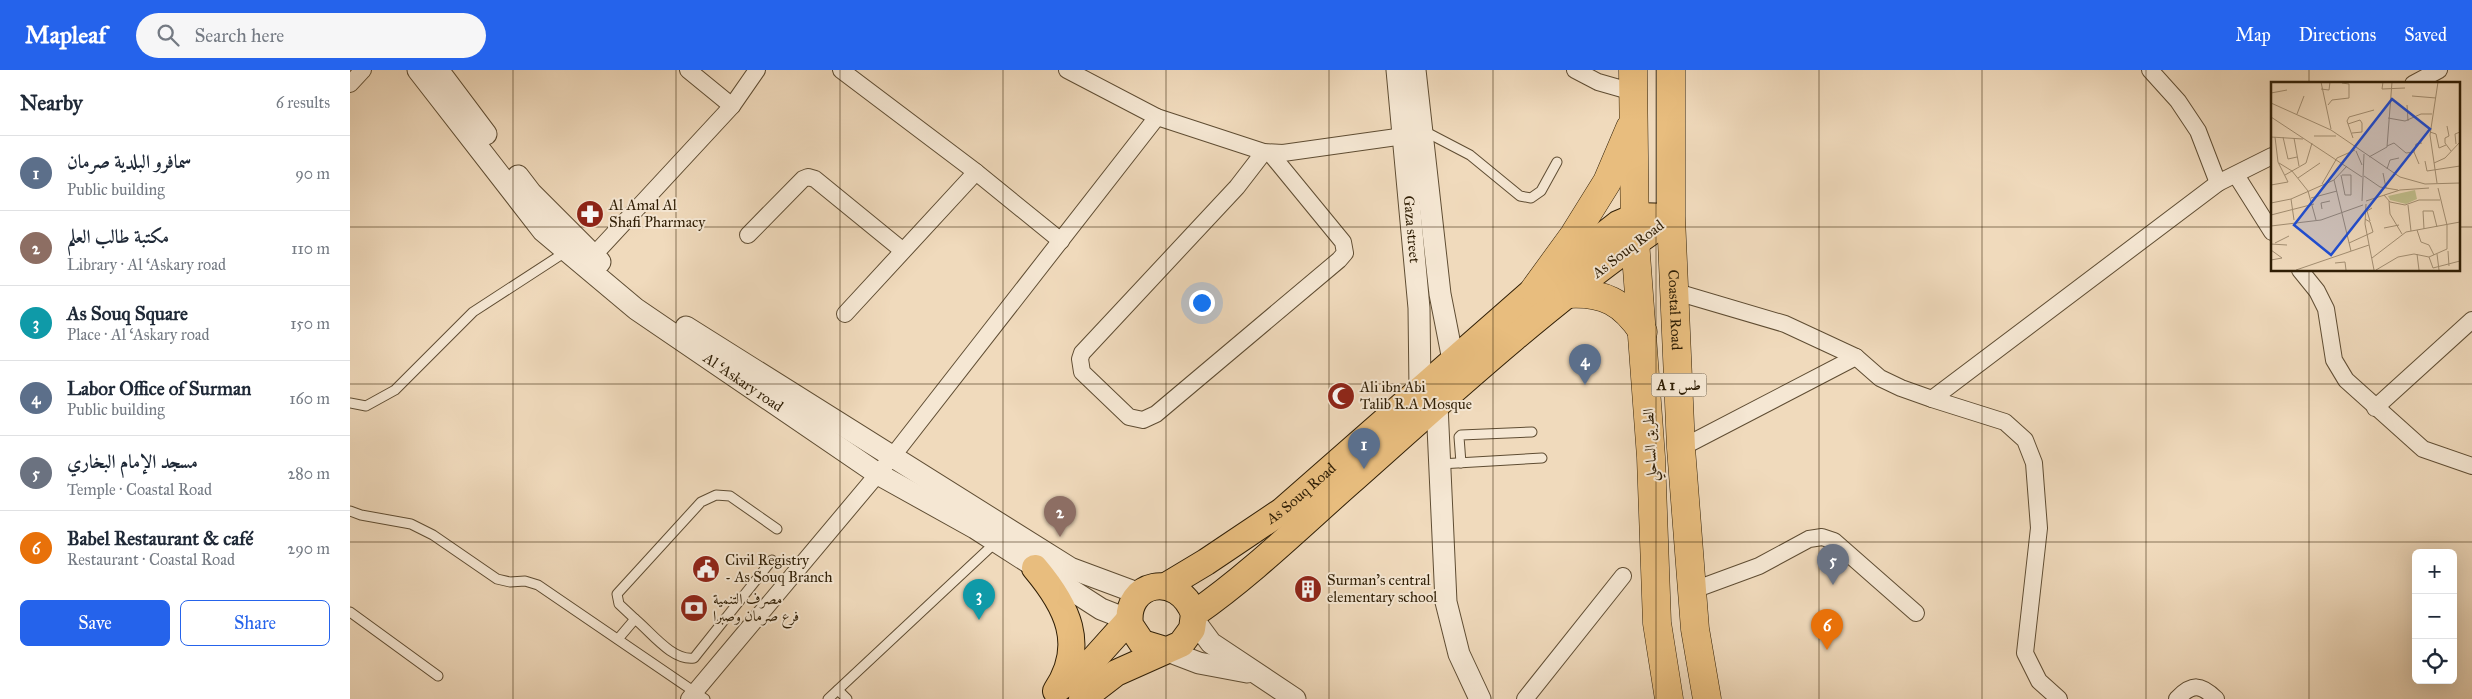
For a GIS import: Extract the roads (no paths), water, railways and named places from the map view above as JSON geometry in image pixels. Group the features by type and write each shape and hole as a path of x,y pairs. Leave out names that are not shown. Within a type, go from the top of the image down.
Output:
{"highway":[{"name":"Coastal Road","path":"1671,70 1671,217 1681,448 1692,591 1707,699"},
{"name":"الطريق الساحلي","path":"1633,81 1636,229 1651,457 1657,623 1669,699"},
{"path":"1534,290 1574,235 1607,182 1633,119"},
{"path":"1568,294 1586,293 1604,296 1620,305 1633,317 1643,332"}],"main road":[{"name":"As Souq Road","path":"1458,370 1568,294 1636,229 1671,217"},
{"name":"As Souq Road","path":"1194,617 1272,551 1428,397 1458,370 1534,290 1618,224 1636,229"},
{"name":"As Souq Road","path":"1166,586 1206,562 1282,511 1428,397"},
{"path":"1035,568 1063,607 1073,646 1068,671 1052,695"},
{"path":"1052,695 1094,659 1129,620 1132,604 1140,594 1152,587 1166,586 1185,596 1194,617 1188,637 1181,644 1116,673 1082,699"},
{"path":"1129,620 1136,637 1142,644 1165,650"}],"street":[{"path":"350,84 363,70"},
{"name":"Al ‘Askary road","path":"418,70 543,231 636,309 878,474 996,541 1101,609 1129,620"},
{"name":"Al ‘Askary road","path":"438,70 531,193 593,256 660,310 1070,568 1140,594"},
{"path":"688,70 732,106"},
{"path":"593,256 732,106 757,70"},
{"path":"841,70 976,172 1061,241"},
{"path":"1067,70 1157,117 1267,152 1413,133"},
{"name":"Gaza street","path":"1397,70 1413,133 1440,294 1458,370"},
{"name":"Gaza street","path":"1415,70 1413,133 1419,308 1428,397 1439,464 1446,602 1459,654 1480,699"},
{"path":"1575,70 1598,82 1633,81"},
{"path":"2150,70 2178,101 2198,131 2218,183"},
{"path":"2417,82 2439,70"},
{"path":"696,696 892,457 1157,117"},
{"path":"1267,152 1343,242 1344,253 1339,260 1156,414 1143,420 1130,417 1082,372 1080,358 1082,352 1267,152"},
{"path":"1932,399 2218,183 2271,157"},
{"path":"845,314 902,250 976,172"},
{"path":"2236,175 2271,230"},
{"path":"748,235 803,179 808,177 815,179 902,250"},
{"path":"2301,271 2316,291 2326,309 2334,360 2346,380 2423,449 2472,466"},
{"path":"1673,291 1785,324 1856,357 1880,378 1901,388 2005,422 2025,440 2034,463 2039,528 2025,653 2039,681 2059,699"},
{"path":"2375,408 2472,320"},
{"path":"1681,448 1856,357"},
{"path":"1692,591 1758,566 1809,538 1822,538 1834,541 1916,613"},
{"path":"1525,699 1623,576"},
{"path":"1194,617 1211,644 1295,699"},
{"path":"1165,650 1198,663 1252,672"},
{"path":"2177,699 2184,691 2194,687 2206,689 2216,699"}],"lane":[{"path":"1413,133 1470,155 1520,196 1531,198 1541,191 1557,162"},
{"path":"350,402 366,406 395,390 472,312 567,251"},
{"path":"1461,463 1461,435 1532,432"},
{"path":"1439,464 1542,458"},
{"path":"772,560 694,658 686,659 675,654 619,604 617,594 701,502 716,495 730,496 777,529"},
{"path":"350,510 361,515 411,524 433,534 497,578 510,582 524,581 538,585 618,639 696,696"},
{"path":"828,699 996,541"},
{"path":"350,612 438,676"},
{"path":"618,639 635,619"},
{"path":"838,690 846,699"}],"place":[{"name":"Al Amal Al Shafi Pharmacy","path":"590,214"},
{"name":"Labor Office of Surman","path":"1585,385"},
{"name":"Ali ibn Abi Talib R.A Mosque","path":"1341,396"},
{"name":"سمافرو البلدية صرمان","path":"1364,469"},
{"name":"مكتبة طالب العلم","path":"1060,537"},
{"name":"Civil Registry - As Souq Branch","path":"706,569"},
{"name":"مسجد الإمام البخاري","path":"1833,585"},
{"name":"Surman's central elementary school","path":"1308,589"},
{"name":"مصرف التنمية فرع صرمان وصبرا","path":"694,608"},
{"name":"As Souq Square","path":"979,620"},
{"name":"Babel Restaurant & café","path":"1827,650"}]}
